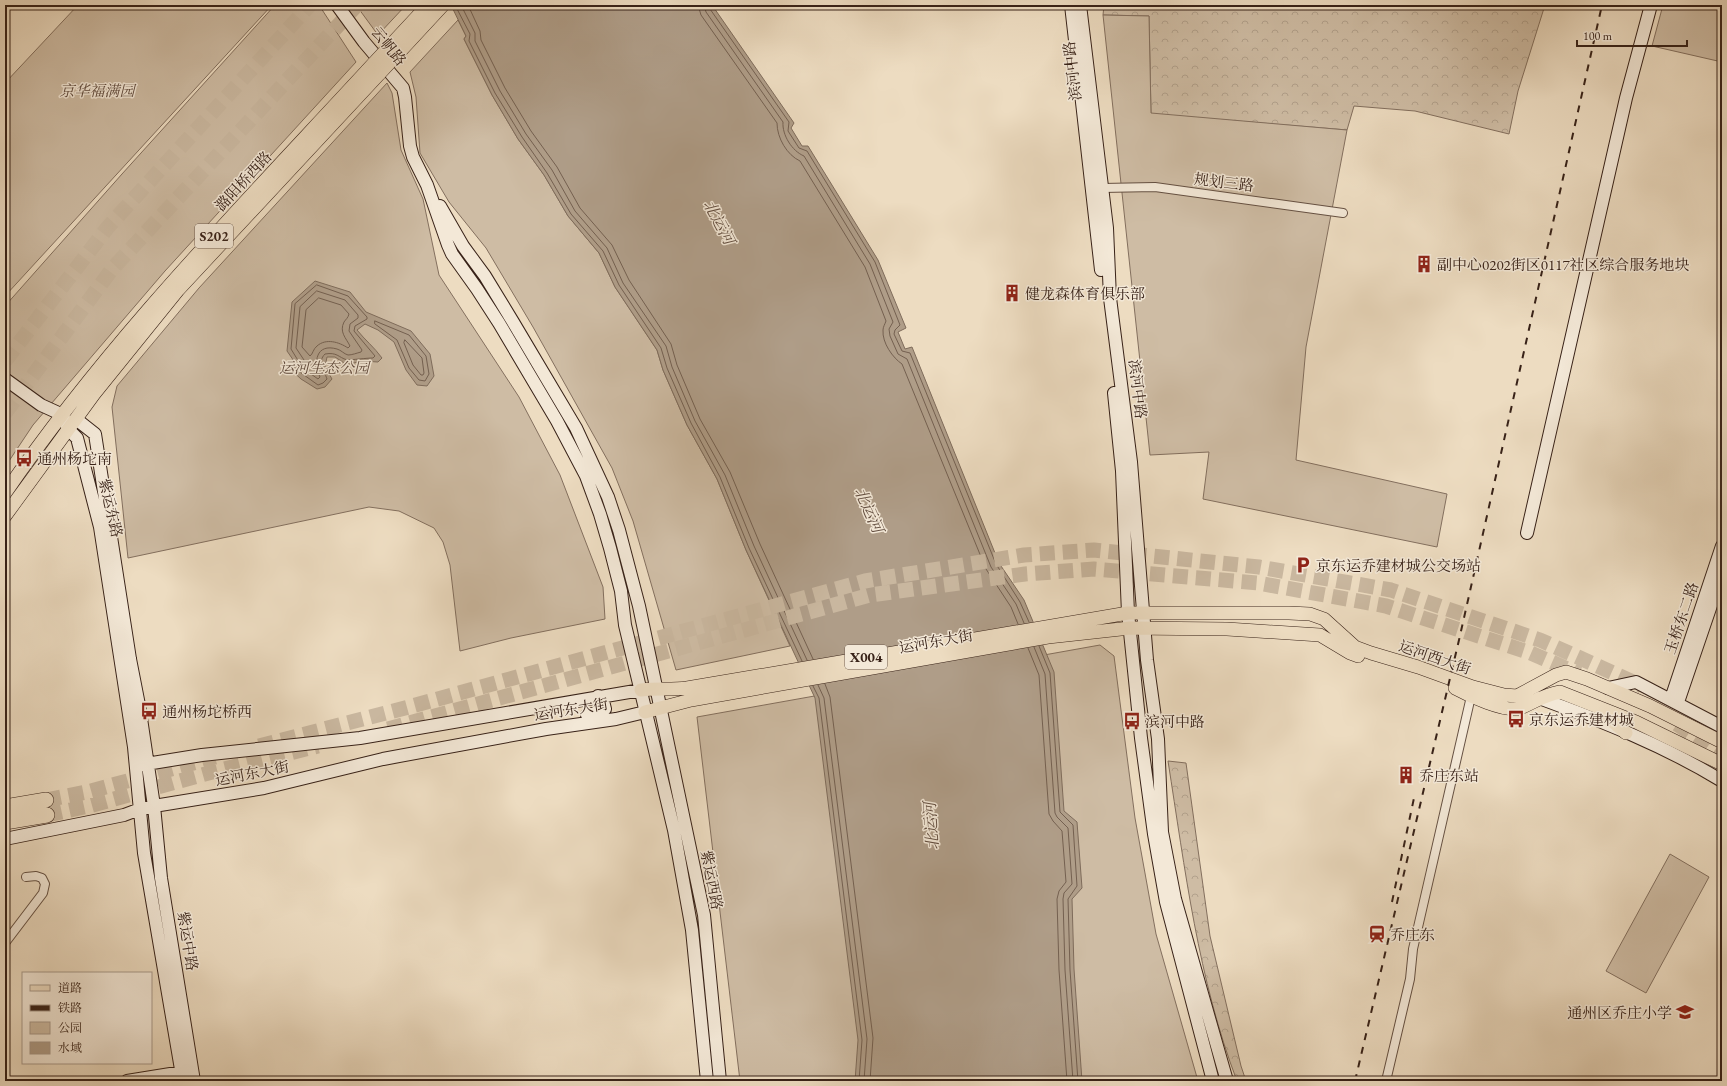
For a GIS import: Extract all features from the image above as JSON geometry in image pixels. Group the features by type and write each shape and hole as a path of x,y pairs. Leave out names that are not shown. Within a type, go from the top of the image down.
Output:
{"highway":[{"path":"5,807 46,800"},
{"path":"5,822 48,815"}],"main road":[{"name":"云帆路","path":"337,5 364,42 402,88 405,97 410,146 413,157 427,185"},
{"name":"S202","path":"377,68 428,5"},
{"name":"S202","path":"377,68 443,5"},
{"name":"滨河中路","path":"1071,5 1122,471 1128,613 1141,738 1154,834 1166,902 1213,1081"},
{"name":"滨河中路","path":"1080,5 1107,228 1110,298 1131,462 1147,660 1158,739 1162,832 1175,899 1227,1081"},
{"path":"1528,533 1626,98 1651,5"},
{"name":"潞阳桥西路","path":"69,421 94,394 178,290 377,68"},
{"name":"紫运西路","path":"427,185 431,189 463,246 485,276 576,428 608,497 619,530 639,606 659,708 704,915 720,1081"},
{"name":"紫运西路","path":"427,185 452,254 499,323 557,421 586,476 600,514 621,591 625,625 674,830 692,930 707,1081"},
{"path":"5,379 41,405 69,421"},
{"path":"5,493 47,433 69,421"},
{"path":"5,516 69,421"},
{"name":"紫运东路","path":"69,421 95,434 154,806"},
{"name":"紫运东路","path":"69,421 77,438 100,527 119,647 140,809"},
{"name":"玉桥东二路","path":"1674,701 1722,546"},
{"name":"玉桥东二路","path":"1674,701 1722,573"},
{"name":"运河西大街","path":"1128,613 1310,614 1324,619 1355,647 1418,667 1507,708 1518,709 1548,694 1560,692 1636,722 1722,764"},
{"name":"运河东大街","path":"5,839 124,815 154,806 264,788 383,759 645,712 659,708 689,694 1047,632 1128,613"},
{"name":"运河东大街","path":"1047,632 1130,628 1144,629"},
{"name":"运河西大街","path":"1144,629 1226,629 1320,635 1350,653 1377,663 1423,675 1472,692 1517,696 1556,675 1566,672 1608,688 1663,712 1721,742"},
{"path":"1608,688 1636,682 1722,727"},
{"name":"运河东大街","path":"135,765 210,754 360,738 598,696 655,688 678,689 689,694"},
{"path":"546,729 568,719 602,712 605,709 605,704 598,696"},
{"path":"1539,698 1626,732 1674,754 1722,781"},
{"path":"1593,704 1626,732"},
{"name":"紫运中路","path":"154,806 185,1078"},
{"name":"紫运中路","path":"140,809 144,852 185,1078"},
{"path":"127,1081 185,1078"}],"street":[{"name":"规划三路","path":"1102,188 1155,187 1244,198 1343,213"},
{"path":"1386,1081 1410,979 1413,949 1472,692"},
{"path":"5,943 43,893 45,884 42,878 36,876 26,877"}],"green space":[{"name":"京华福满园","path":"78,5 272,5 5,296 5,83"},
{"path":"275,5 319,5 356,62 165,271 33,425 5,467 5,306"},
{"path":"356,5 406,5 378,35"},
{"path":"1104,5 1545,5 1518,91 1509,134 1415,111 1354,106 1347,130 1151,114 1149,16 1103,15"},
{"path":"1663,5 1722,5 1722,62 1652,46"},
{"path":"1103,15 1149,16 1151,113 1347,130 1306,347 1296,460 1447,494 1437,547 1203,499 1209,452 1150,455"},
{"path":"458,20 466,36 464,39 492,95 518,139 544,175 568,216 599,253 615,287 657,350 663,370 687,425 717,479 746,550 790,646 676,670 633,521 612,468 533,327 486,248 449,202 420,153 416,97 410,72"},
{"name":"运河生态公园","path":"387,83 392,93 401,150 423,199 439,275 519,397 560,475 603,587 605,619 511,638 460,651 450,565 443,542 434,528 399,511 369,507 128,558 112,407 117,386 199,288"},
{"path":"1100,645 1114,656 1135,818 1156,934 1198,1081 740,1081 697,717"},
{"path":"1168,761 1186,763 1210,936 1241,1066 1246,1081 1237,1081 1212,1003 1194,923"},
{"path":"1670,854 1709,877 1646,993 1606,971"}],"water":[{"name":"北运河","path":"451,5 712,5 794,123 791,128 802,146 808,146 878,260 906,328 898,332 905,349 912,347 999,563 1024,600 1054,672 1064,811 1077,822 1082,888 1072,899 1074,969 1082,1081 855,1081 858,1040 815,698 746,550 717,479 687,425 663,370 657,350 615,287 599,253 568,216 544,175 518,139 492,95 464,39 466,36"},
{"path":"315,281 350,292 366,312 411,331 430,354 434,376 427,386 417,385 406,370 394,342 378,330 365,324 357,330 382,358 378,362 362,361 350,364 344,363 335,357 327,357 325,367 332,379 325,387 317,389 301,379 288,367 296,364 287,351 292,302"}],"tunnel":[{"path":"5,361 108,227 310,5"},
{"path":"5,413 113,268 357,5"},
{"path":"259,746 405,708 865,581 1024,555 1094,550 1259,567 1391,590 1540,640 1642,686"},
{"path":"388,729 870,595 1025,574 1094,569 1258,583 1386,606 1531,653 1579,674"},
{"path":"1677,724 1722,755"},
{"path":"47,815 89,806 216,771 318,746"},
{"path":"46,800 87,792 215,757"}],"railway":[{"path":"1355,1081 1459,640 1602,5"},
{"path":"1392,902 1414,798"}],"place":[{"name":"副中心0202街区0117社区综合服务地块","path":"1424,264"},
{"name":"健龙森体育俱乐部","path":"1012,293"},
{"name":"通州杨坨南","path":"24,458"},
{"name":"京东运乔建材城公交场站","path":"1303,565"},
{"name":"通州杨坨桥西","path":"149,711"},
{"name":"京东运乔建材城","path":"1516,719"},
{"name":"滨河中路","path":"1132,721"},
{"name":"乔庄东站","path":"1406,775"},
{"name":"乔庄东","path":"1377,934"},
{"name":"通州区乔庄小学","path":"1685,1012"}]}
